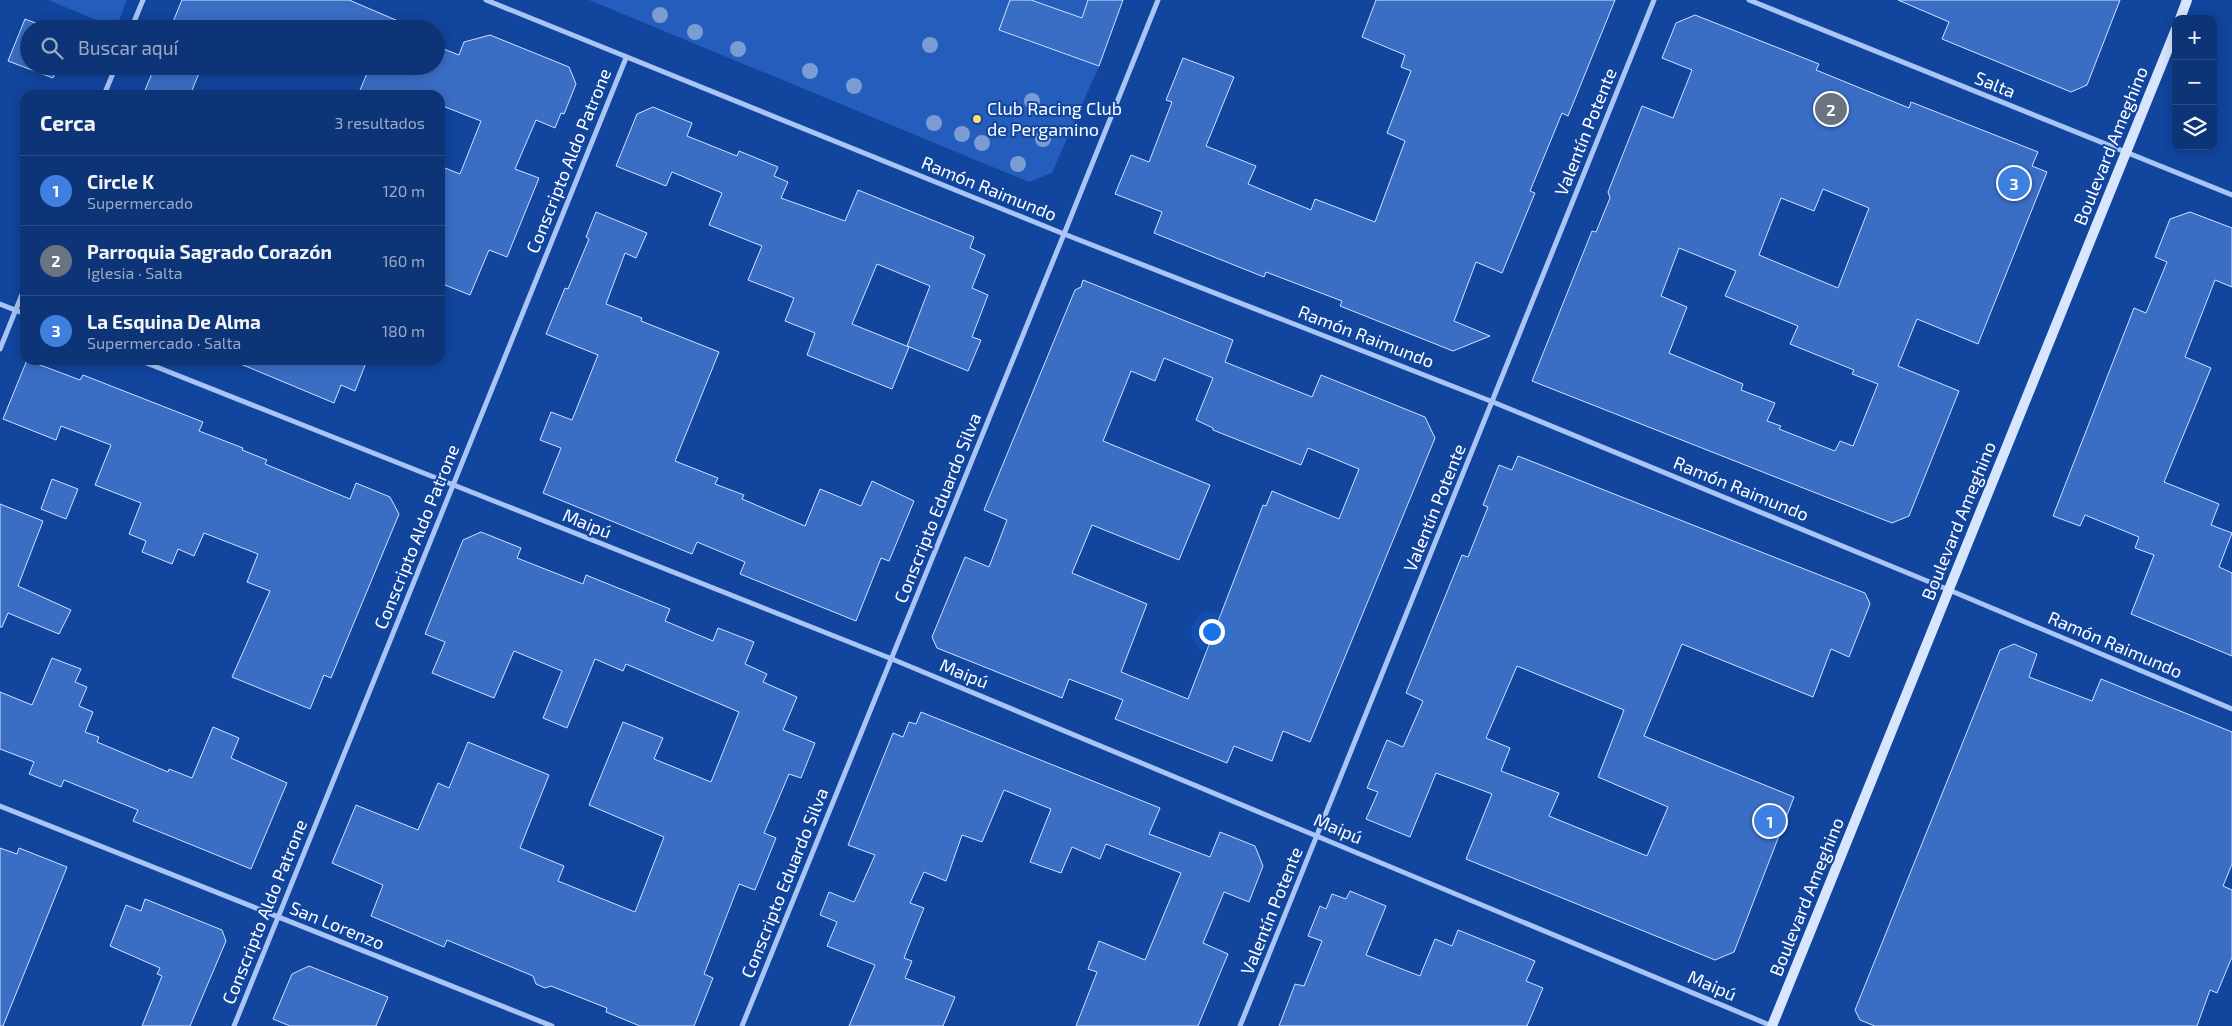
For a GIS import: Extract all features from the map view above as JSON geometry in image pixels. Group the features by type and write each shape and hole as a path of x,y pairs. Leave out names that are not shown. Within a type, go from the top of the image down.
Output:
{"main road":[{"path":"2181,15 2187,0"},
{"name":"Boulevard Ameghino","path":"1772,1026 2172,38"}],"street":[{"path":"135,20 143,0"},
{"name":"Ramón Raimundo","path":"486,0 1064,234 1493,402 1949,590 2232,710"},
{"name":"Conscripto Eduardo Silva","path":"742,1026 1158,0"},
{"name":"Valentín Potente","path":"1240,1026 1654,0"},
{"name":"Salta","path":"1748,0 2232,195"},
{"name":"Conscripto Aldo Patrone","path":"234,1026 626,58"},
{"path":"106,90 112,75"},
{"path":"0,349 20,298"},
{"path":"0,304 20,312"},
{"name":"Maipú","path":"152,365 892,659 1772,1026"},
{"name":"San Lorenzo","path":"0,806 552,1026"}],"shaded area":[{"path":"48,0 127,0 119,20 97,20"},
{"name":"Club Racing Club de Pergamino","path":"589,0 1010,0 999,31 1099,66 1052,173 1029,182"},
{"path":"1031,0 1088,0 1082,18"}],"building":[{"path":"182,0 349,0 396,20 174,20"},
{"path":"1010,0 1031,0 1082,18 1088,0 1123,0 1099,66 999,30"},
{"path":"1376,0 1615,0 1568,116 1562,113 1530,191 1535,193 1502,273 1476,262 1454,321 1490,336 1453,351 1340,306 1342,301 1266,272 1264,277 1154,233 1162,212 1115,194 1131,155 1149,162 1172,102 1166,100 1183,58 1234,77 1206,146 1256,166 1248,184 1311,210 1315,199 1375,222 1405,141 1387,133 1411,71 1401,67 1405,55 1362,37"},
{"path":"1898,0 2120,0 2087,85 2071,92 1942,39 1949,22"},
{"path":"1695,15 1819,64 1816,70 1909,108 1911,102 2038,152 2032,166 2047,172 1978,344 1917,319 1898,366 1959,391 1909,516 1892,523 1532,381 1592,231 1596,232 1610,198 1608,192 1642,106 1673,118 1692,70 1662,58 1676,23","holes":["1823,189 1869,208 1838,288 1759,255 1781,198 1814,211","1679,248 1736,271 1725,296 1798,326 1790,344 1854,370 1852,374 1878,384 1853,446 1840,441 1835,451 1779,429 1781,426 1767,421 1775,403 1741,390 1743,384 1669,353 1687,307 1661,296"]},
{"path":"20,31 20,66 8,61"},
{"path":"490,35 569,67 576,84 564,114 561,113 555,128 536,120 515,169 539,178 507,257 489,250 470,295 445,285 445,168 460,174 481,121 445,107 445,90 360,90 366,75 445,75 445,50 459,55 464,42"},
{"path":"151,75 198,75 192,90 145,90"},
{"path":"653,107 692,123 687,136 737,156 739,151 778,167 774,176 788,182 781,198 845,221 858,190 974,237 970,248 985,255 972,288 988,295 972,337 981,340 968,371 907,346 930,286 877,264 852,324 909,347 892,389 807,355 815,333 785,321 794,298 748,280 762,246 709,225 722,193 672,172 666,186 616,166 637,114"},
{"path":"596,212 647,233 636,258 625,253 606,304 642,318 641,321 719,352 675,461 718,478 715,484 744,495 742,499 805,526 820,489 861,506 872,481 914,501 889,561 881,558 856,621 740,574 745,562 697,542 692,554 543,493 561,448 540,440 551,412 572,420 598,355 546,334 565,288 568,289 589,239 586,237"},
{"path":"2190,212 2232,228 2232,287 2215,280 2185,357 2211,368 2164,482 2219,504 2211,525 2232,533 2219,567 2232,573 2232,656 2131,614 2154,555 2135,548 2139,537 2085,515 2080,526 2053,516 2134,308 2146,313 2167,262 2155,257 2170,219"},
{"path":"1083,280 1233,340 1225,362 1312,397 1321,375 1425,417 1435,438 1310,742 1283,731 1272,761 1234,746 1227,763 1115,719 1123,700 1069,679 1062,698 937,648 932,637 965,557 989,567 1007,520 984,510 1075,290 1081,287","holes":["1164,358 1213,378 1196,420 1213,428 1213,430 1301,465 1308,448 1359,469 1339,519 1272,491 1266,506 1263,505 1188,699 1121,672 1147,604 1072,573 1092,525 1179,560 1210,485 1103,441 1131,371 1155,381"]},
{"path":"25,365 40,365 80,380 83,375 203,422 199,431 243,448 242,450 267,460 265,464 350,499 356,483 390,497 399,514 331,678 324,675 310,709 232,677 270,591 247,582 258,554 204,533 194,556 178,549 172,564 142,552 146,541 129,534 141,503 95,485 111,445 61,426 56,440 3,419"},
{"path":"243,365 365,365 355,391 341,385 334,403"},
{"path":"1518,456 1865,593 1870,604 1849,657 1831,649 1813,697 1682,644 1644,736 1794,797 1734,952 1715,960 1466,859 1492,794 1436,773 1410,837 1366,819 1378,792 1367,788 1387,740 1403,747 1423,701 1406,693 1462,555 1468,557 1488,507 1483,505 1499,465 1512,470","holes":["1517,666 1624,710 1598,777 1668,807 1647,856 1549,816 1559,793 1501,771 1510,748 1486,738"]},
{"path":"52,479 78,489 66,519 41,509"},
{"path":"0,504 43,521 18,586 71,610 59,634 8,613 2,627 0,627"},
{"path":"481,532 521,548 517,558 583,584 586,575 670,609 665,621 713,641 718,628 754,642 745,664 767,674 763,682 797,697 783,730 815,743 801,778 789,774 764,833 776,838 755,890 739,884 704,974 713,978 694,1026 640,1026 606,1012 607,1008 551,986 545,988 536,984 533,976 447,940 444,947 371,916 383,885 332,863 356,805 418,830 438,783 449,788 468,742 549,775 520,848 564,866 558,881 635,912 664,837 589,805 623,722 663,738 654,759 711,782 739,712 626,664 623,671 595,659 567,728 543,718 562,671 514,651 494,698 432,673 445,642 425,634 463,540"},
{"path":"2014,644 2037,654 2029,677 2092,701 2101,679 2232,732 2232,864 2223,886 2232,890 2232,957 2217,993 2210,990 2197,1026 1875,1026 1860,1020 1855,1010 2000,650"},
{"path":"52,658 81,669 75,682 87,687 79,706 93,712 85,732 99,737 97,742 168,772 169,769 192,778 213,727 239,738 231,758 287,783 251,869 133,821 138,810 64,780 61,787 29,774 34,762 0,749 0,692 32,705"},
{"path":"921,712 1160,808 1149,834 1210,857 1220,832 1255,846 1263,866 1249,902 1224,892 1203,943 1228,954 1198,1026 1076,1026 1097,972 1088,969 1099,941 1145,960 1181,873 1106,844 1100,859 1072,847 1061,873 1030,862 1051,809 1004,790 982,842 962,835 946,881 924,872 910,903 924,908 904,958 912,961 905,978 955,997 943,1026 849,1026 875,965 827,946 837,922 820,915 829,892 854,902 875,855 848,845 893,733 903,737 909,722 916,724"},
{"path":"0,848 17,854 19,848 67,867 3,1026 0,1026"},
{"path":"1350,891 1386,906 1366,955 1420,976 1435,939 1452,946 1458,930 1535,961 1526,981 1543,988 1527,1026 1279,1026 1295,984 1304,986 1322,941 1308,936 1320,906 1326,909 1332,894 1346,899"},
{"path":"145,899 222,930 226,941 190,1026 142,1026 162,976 157,974 160,968 110,946 126,905 141,911"},
{"path":"309,966 388,997 376,1026 290,1026 273,1019 292,974"}],"place":[{"name":"Parroquia Sagrado Corazón","path":"1831,109"},
{"name":"Club Racing Club de Pergamino","path":"977,119"},
{"name":"La Esquina De Alma","path":"2014,183"},
{"name":"Circle K","path":"1770,821"}]}
